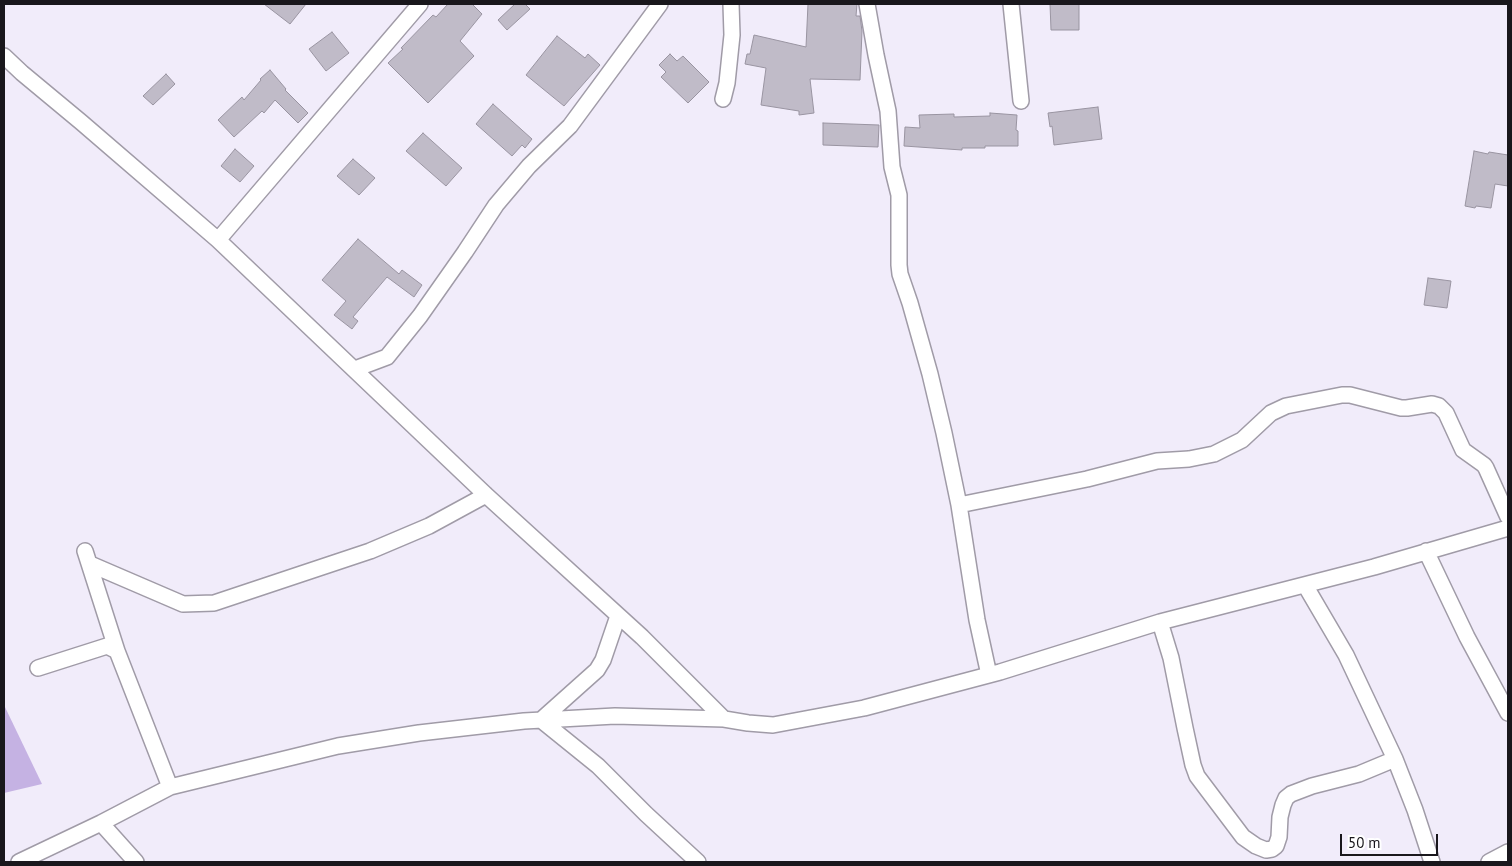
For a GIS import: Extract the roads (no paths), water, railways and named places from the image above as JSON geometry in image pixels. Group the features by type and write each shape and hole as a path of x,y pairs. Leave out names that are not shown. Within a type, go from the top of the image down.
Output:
{"street":[{"path":"218,240 420,4"},
{"path":"355,369 387,357 420,316 496,205 529,166 570,126 660,4"},
{"path":"723,99 727,82 732,35 731,4"},
{"path":"867,4 888,111 892,166 899,194 900,274 930,374 944,433 959,505 989,675"},
{"path":"1011,4 1021,101"},
{"path":"4,56 218,240 486,495 642,637 724,719"},
{"path":"959,505 1087,479 1157,461 1189,459 1214,454 1242,440 1271,413 1286,406 1350,395 1401,408 1432,404 1439,406 1446,413 1462,450 1486,468 1508,517"},
{"path":"170,787 117,651 87,558 182,604 214,603 370,551 429,526 486,495"},
{"path":"19,862 101,823 170,787 338,746 419,733 541,720 615,716 724,719 773,725 864,708 989,675 1160,622 1508,528"},
{"path":"1426,551 1467,637 1508,713"},
{"path":"1305,584 1346,655 1395,759 1415,810 1432,862"},
{"path":"541,720 597,670 603,660 618,616"},
{"path":"1160,622 1172,658 1185,728 1197,776 1243,837 1256,846 1266,850 1276,846 1279,837 1282,805 1291,794 1312,786 1359,774 1395,759"},
{"path":"38,668 107,646 117,651"},
{"path":"541,720 598,766 698,862"},
{"path":"101,823 136,862"},
{"path":"1489,862 1508,852"}]}
